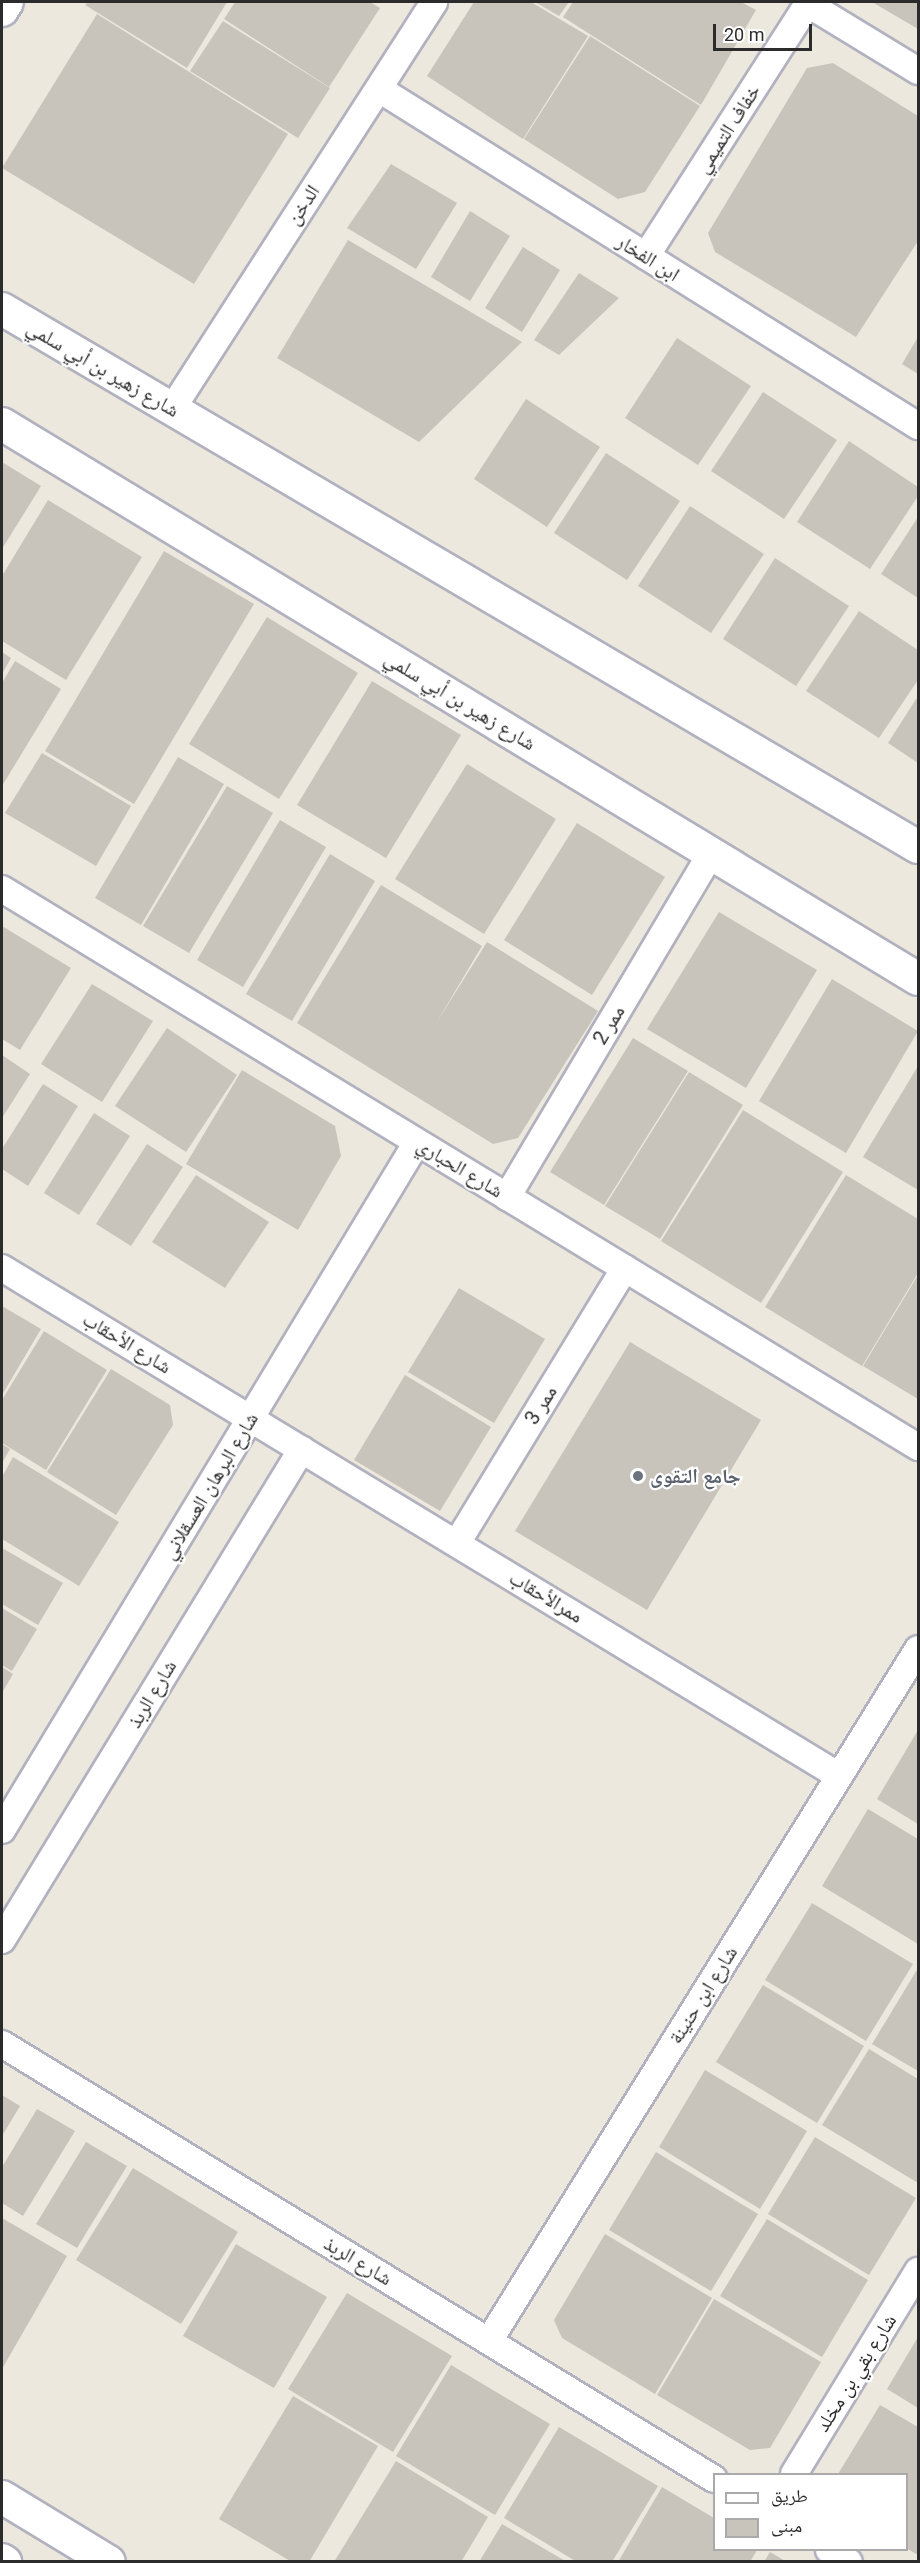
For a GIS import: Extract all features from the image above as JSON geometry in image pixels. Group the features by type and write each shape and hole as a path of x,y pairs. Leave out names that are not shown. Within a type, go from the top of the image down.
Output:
{"street":[{"path":"2,10 7,2"},
{"name":"الدخن","path":"172,409 434,2"},
{"path":"809,3 918,71"},
{"name":"خفاف التميمي","path":"646,256 809,3"},
{"name":"ابن الفخار","path":"379,89 918,426"},
{"name":"شارع زهير بن أبي سلمي","path":"2,309 918,847"},
{"name":"شارع زهير بن أبي سلمي","path":"2,424 918,979"},
{"name":"ممر 2","path":"507,1197 711,853"},
{"name":"شارع الحباري","path":"2,889 918,1447"},
{"name":"شارع البرهان العسقلاني","path":"2,1830 417,1142"},
{"name":"شارع الأحقاب","path":"2,1268 252,1418"},
{"name":"ممر 3","path":"457,1543 625,1268"},
{"name":"ممرالأحقاب","path":"252,1418 839,1776"},
{"name":"شارع الربذ","path":"2,1940 302,1449"},
{"name":"شارع ابن حنينة","path":"489,2341 918,1649"},
{"name":"شارع الربذ","path":"2,2044 713,2478"},
{"name":"شارع بقي بن مخلد","path":"795,2473 918,2271"},
{"path":"2,2497 109,2562"},
{"path":"831,2551 849,2562"}],"building":[{"path":"88,2 227,2 187,68 85,5"},
{"path":"235,2 370,2 380,8 329,87 224,19"},
{"path":"474,2 531,2 588,36 523,139 427,76"},
{"path":"535,2 569,2 559,16"},
{"path":"573,2 741,2 756,10 701,105 563,17"},
{"path":"872,2 918,2 918,29"},
{"path":"97,14 288,134 194,284 2,168"},
{"path":"223,21 330,88 298,138 190,71"},
{"path":"590,36 700,106 645,192 618,199 524,139"},
{"path":"833,63 918,116 918,241 856,337 715,252 708,233 807,68"},
{"path":"391,164 457,203 416,269 347,228"},
{"path":"470,211 510,236 470,301 431,277"},
{"path":"348,240 522,342 419,442 277,358"},
{"path":"523,247 560,270 522,332 485,308"},
{"path":"579,273 619,298 559,355 534,340"},
{"path":"918,337 918,374 902,364"},
{"path":"677,338 751,386 698,465 625,418"},
{"path":"763,392 837,440 784,519 711,471"},
{"path":"526,399 600,447 547,527 474,479"},
{"path":"849,441 918,487 918,496 870,569 797,522"},
{"path":"606,453 680,501 627,580 554,533"},
{"path":"2,462 41,486 2,549"},
{"path":"48,500 142,557 66,680 2,641 2,576"},
{"path":"690,506 764,554 711,633 638,586"},
{"path":"918,517 918,598 881,574"},
{"path":"164,551 254,604 134,804 45,751"},
{"path":"775,558 849,606 796,686 723,639"},
{"path":"859,611 918,650 918,680 879,738 806,691"},
{"path":"267,617 358,673 279,799 189,744"},
{"path":"2,652 11,658 2,674"},
{"path":"15,661 61,689 2,786 2,683"},
{"path":"372,681 461,735 386,858 297,805"},
{"path":"918,696 918,763 888,743"},
{"path":"42,753 131,806 96,866 5,813"},
{"path":"178,757 224,784 141,925 95,898"},
{"path":"467,764 556,819 484,934 395,879"},
{"path":"227,786 273,813 189,953 143,926"},
{"path":"280,820 326,847 243,987 197,960"},
{"path":"577,823 665,877 592,995 504,940"},
{"path":"330,854 375,881 292,1021 246,994"},
{"path":"381,885 482,946 435,1025 487,942 598,1011 518,1138 493,1144 297,1023"},
{"path":"719,912 817,970 746,1088 647,1029"},
{"path":"2,926 71,968 20,1050 2,1039"},
{"path":"832,979 918,1031 846,1153 759,1101"},
{"path":"92,984 153,1021 102,1102 41,1064"},
{"path":"167,1028 237,1075 186,1152 115,1106"},
{"path":"633,1038 688,1071 604,1205 550,1172"},
{"path":"2,1055 30,1074 2,1118"},
{"path":"918,1066 918,1190 863,1157"},
{"path":"242,1070 335,1126 341,1156 298,1230 186,1164"},
{"path":"689,1072 743,1105 660,1239 605,1206"},
{"path":"43,1084 78,1106 28,1186 2,1169 2,1149"},
{"path":"743,1110 843,1172 761,1303 661,1241"},
{"path":"94,1113 130,1136 79,1215 44,1193"},
{"path":"147,1144 183,1167 131,1246 96,1224"},
{"path":"196,1175 269,1222 225,1288 152,1242"},
{"path":"846,1175 918,1219 918,1273 862,1366 765,1307"},
{"path":"918,1275 918,1399 863,1366"},
{"path":"459,1288 545,1339 494,1423 408,1372"},
{"path":"2,1306 41,1329 2,1395"},
{"path":"44,1331 107,1370 46,1470 2,1443 2,1400"},
{"name":"جامع التقوى","path":"630,1342 761,1420 647,1610 515,1531"},
{"path":"111,1369 170,1405 173,1425 116,1515 47,1472"},
{"path":"405,1375 491,1427 440,1511 354,1460"},
{"path":"2,1444 10,1449 2,1463"},
{"path":"13,1457 119,1522 79,1586 2,1539 2,1477"},
{"path":"2,1548 63,1583 38,1625 2,1604"},
{"path":"2,1608 37,1629 12,1671 2,1665"},
{"path":"2,1667 13,1674 2,1693"},
{"path":"918,1730 918,1824 877,1799"},
{"path":"868,1809 918,1839 918,1944 822,1886"},
{"path":"812,1903 913,1964 866,2041 765,1980"},
{"path":"918,1968 918,2071 872,2044"},
{"path":"763,1985 864,2046 817,2123 716,2062"},
{"path":"869,2049 918,2079 918,2183 822,2125"},
{"path":"705,2070 807,2131 760,2209 659,2147"},
{"path":"2,2095 20,2106 2,2136"},
{"path":"37,2109 75,2131 23,2216 2,2203 2,2167"},
{"path":"815,2137 916,2198 869,2275 768,2214"},
{"path":"86,2142 127,2166 77,2248 36,2224"},
{"path":"656,2152 758,2214 711,2291 609,2230"},
{"path":"133,2168 238,2232 181,2324 76,2260"},
{"path":"2,2218 67,2256 2,2369"},
{"path":"767,2219 868,2280 822,2357 720,2296"},
{"path":"605,2234 712,2298 655,2394 562,2338 554,2320"},
{"path":"236,2244 327,2297 274,2388 183,2336"},
{"path":"347,2293 452,2356 393,2452 288,2389"},
{"path":"714,2299 821,2362 770,2448 750,2450 657,2395"},
{"path":"918,2337 918,2408 887,2389"},
{"path":"451,2365 550,2424 495,2515 396,2456"},
{"path":"293,2396 378,2446 309,2562 292,2562 219,2519"},
{"path":"880,2405 918,2427 918,2555 908,2549 908,2473 839,2473"},
{"path":"559,2427 658,2486 612,2562 577,2562 504,2518"},
{"path":"396,2461 488,2517 461,2562 334,2562"},
{"path":"662,2487 713,2517 713,2551 756,2551 750,2562 618,2562"},
{"path":"502,2524 567,2562 479,2562"},
{"path":"770,2552 787,2562 764,2562"}],"place":[{"name":"جامع التقوى","path":"638,1476"}]}
